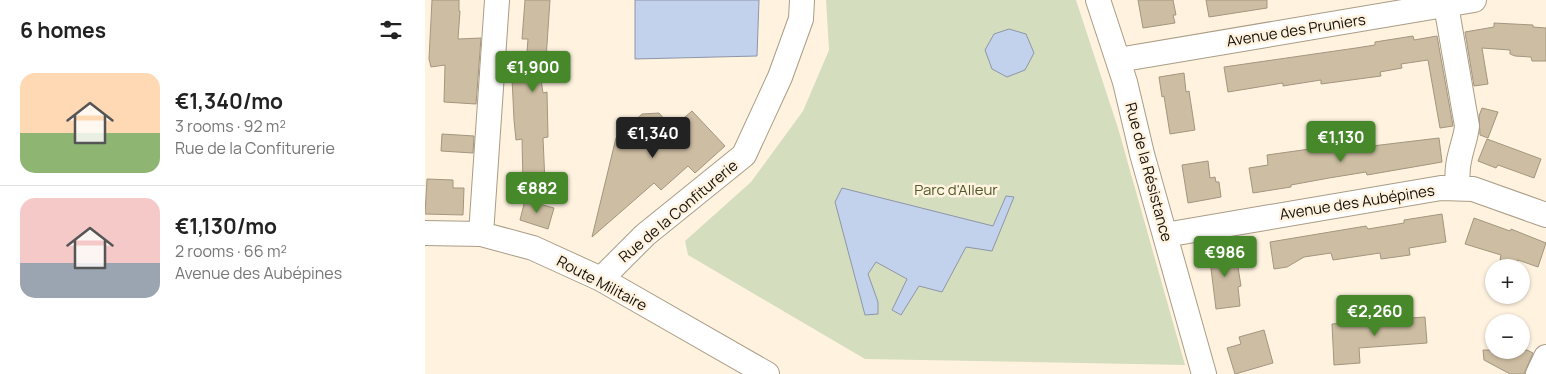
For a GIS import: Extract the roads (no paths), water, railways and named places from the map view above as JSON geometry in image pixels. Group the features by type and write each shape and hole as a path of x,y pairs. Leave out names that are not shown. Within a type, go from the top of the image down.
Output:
{"street":[{"path":"481,234 497,0"},
{"name":"Rue de la Confiturerie","path":"601,279 645,235 744,155 780,77 801,19 802,0"},
{"name":"Rue de la Résistance","path":"1098,0 1125,82 1142,154 1204,374"},
{"name":"Avenue des Pruniers","path":"1118,60 1474,0"},
{"path":"1446,5 1467,126 1466,139 1457,172 1458,188"},
{"name":"Avenue des Aubépines","path":"1165,235 1441,188 1473,189 1492,194 1546,215"},
{"name":"Route Militaire","path":"425,233 481,234 533,248 601,279 767,374"},
{"path":"1538,374 1546,357"}],"water":[{"path":"635,0 759,0 757,56 635,59"},
{"path":"1009,29 1026,34 1034,53 1025,70 1007,77 992,69 985,50 994,34"},
{"path":"842,188 993,226 1006,196 1014,197 992,251 966,247 942,292 919,286 901,315 892,310 907,279 876,262 868,274 878,302 878,314 865,315 835,202"}],"park label":[{"name":"Parc d'Alleur","path":"956,189"}]}
